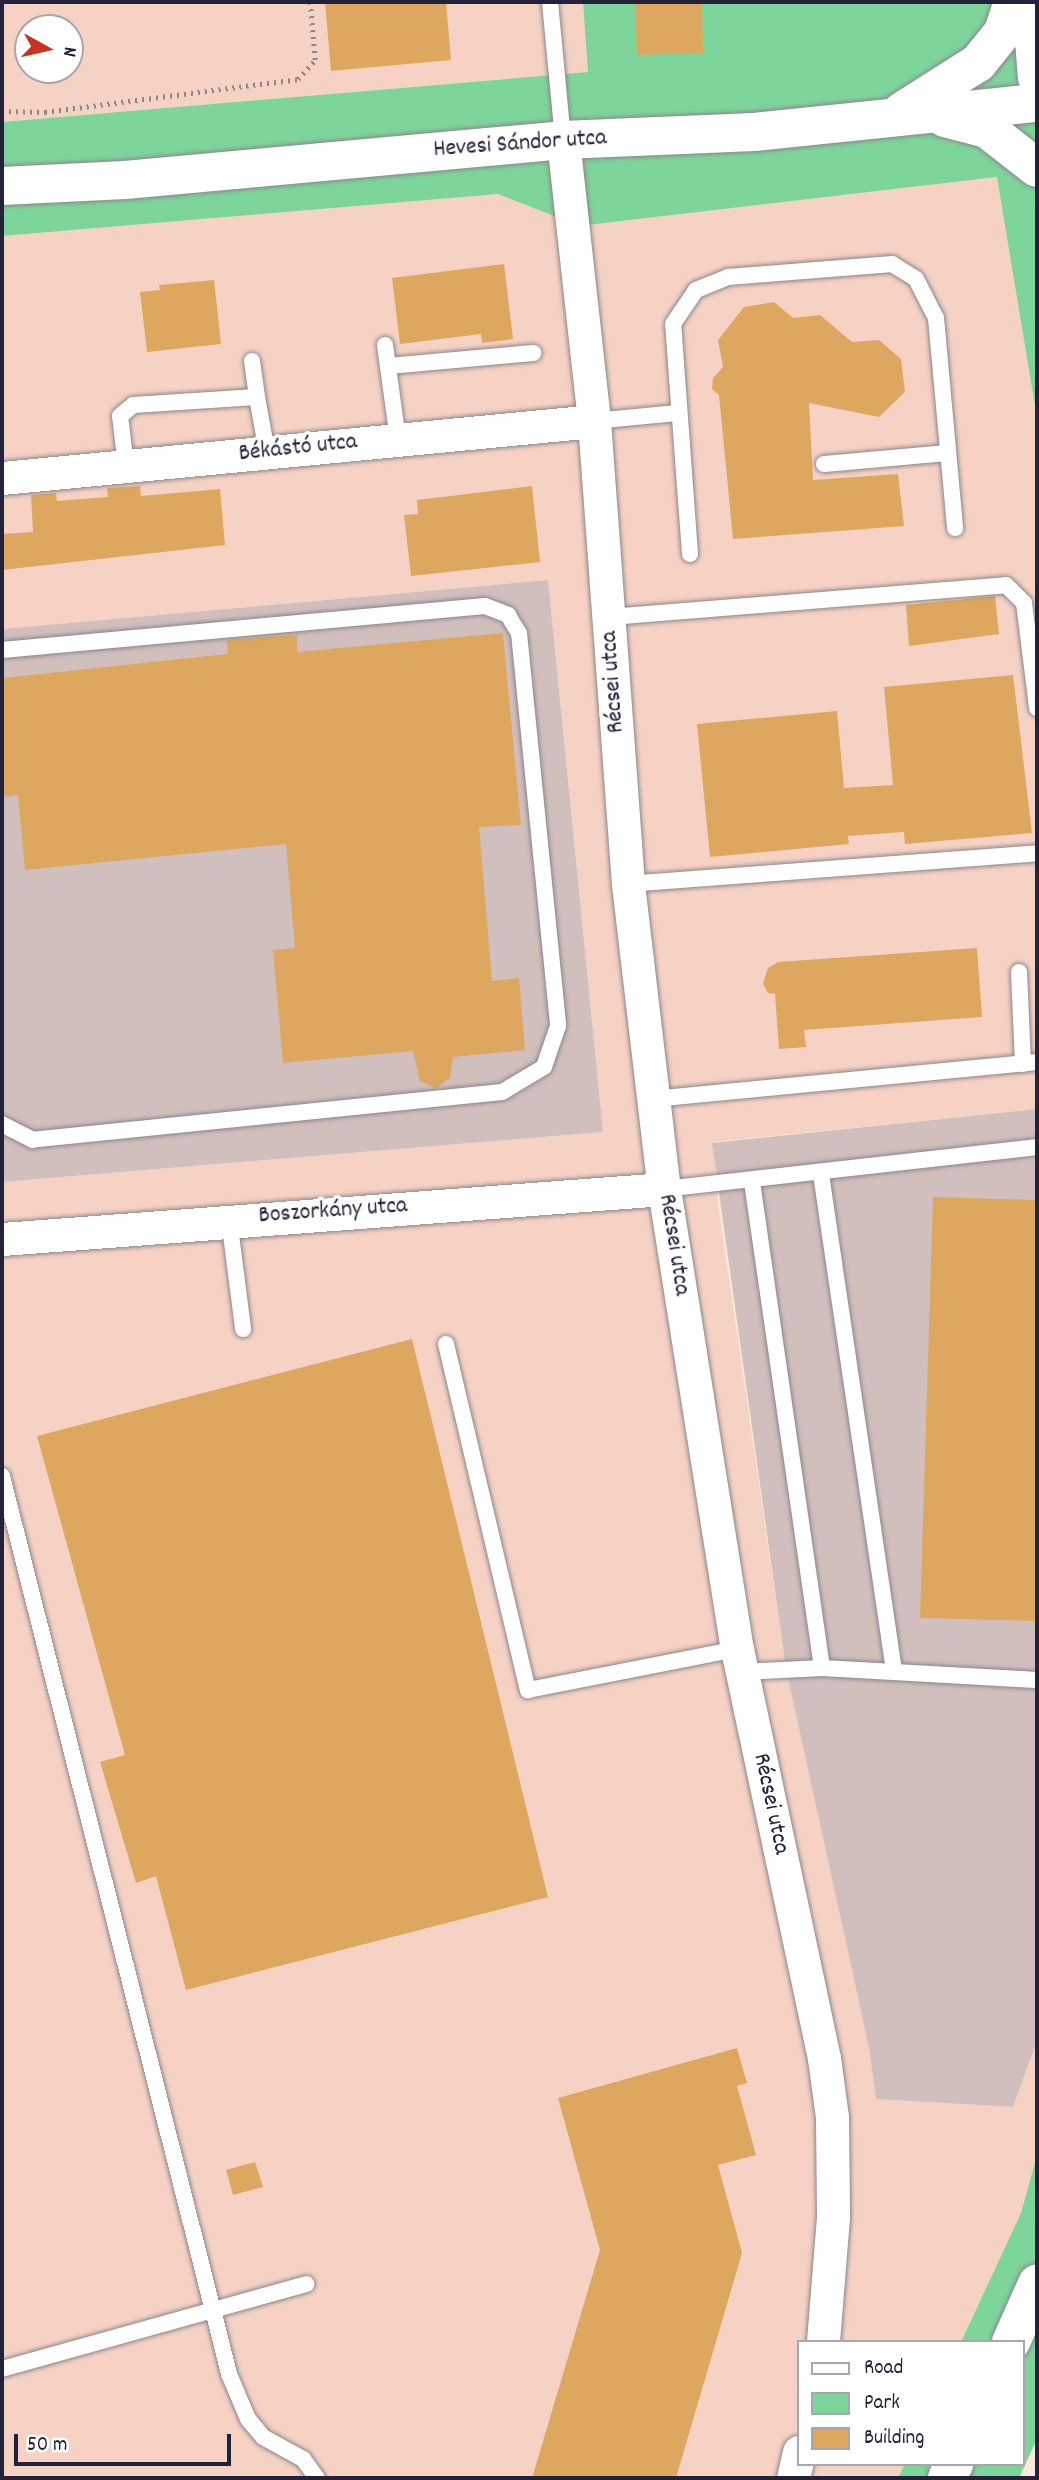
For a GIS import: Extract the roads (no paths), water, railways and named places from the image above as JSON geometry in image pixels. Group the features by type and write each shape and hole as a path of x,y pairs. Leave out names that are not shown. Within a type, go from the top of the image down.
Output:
{"main road":[{"path":"894,116 978,63 1003,32 1013,2"},
{"path":"1031,2 1037,78"},
{"name":"Hevesi Sándor utca","path":"2,186 125,180 564,140 754,132 1037,103"},
{"path":"894,116 931,116 987,129 1037,168"},
{"path":"1012,2340 1037,2284"}],"street":[{"name":"Récsei utca","path":"564,140 594,421 628,884 664,1189 740,1661 824,2057 832,2118 834,2217 822,2340"},
{"name":"Békástó utca","path":"2,478 594,421"},
{"name":"Boszorkány utca","path":"2,1239 229,1219 664,1189"},
{"path":"793,2478 797,2461"}],"lane":[{"path":"550,2 564,140"},
{"path":"691,554 677,413 673,324 696,290 728,277 892,264 916,279 936,318 955,528"},
{"path":"385,345 398,440"},
{"path":"388,366 533,353"},
{"path":"252,361 267,452"},
{"path":"126,466 120,416 124,409 257,397"},
{"path":"594,421 677,413"},
{"path":"824,464 948,453"},
{"path":"610,617 1002,584 1015,590 1024,603 1037,708"},
{"path":"2,650 485,606 508,615 519,633 558,1026 544,1067 502,1092 33,1140 2,1125"},
{"path":"628,884 1037,853"},
{"path":"653,1098 1030,1063 1019,972"},
{"path":"664,1189 752,1182 1037,1147"},
{"path":"821,1174 894,1671"},
{"path":"752,1182 822,1668"},
{"path":"229,1219 243,1329"},
{"path":"446,1344 528,1690 740,1661 1037,1680"},
{"path":"2,1476 229,2374 247,2419 263,2437 303,2459 317,2478"},
{"path":"2,2369 306,2284"}]}
